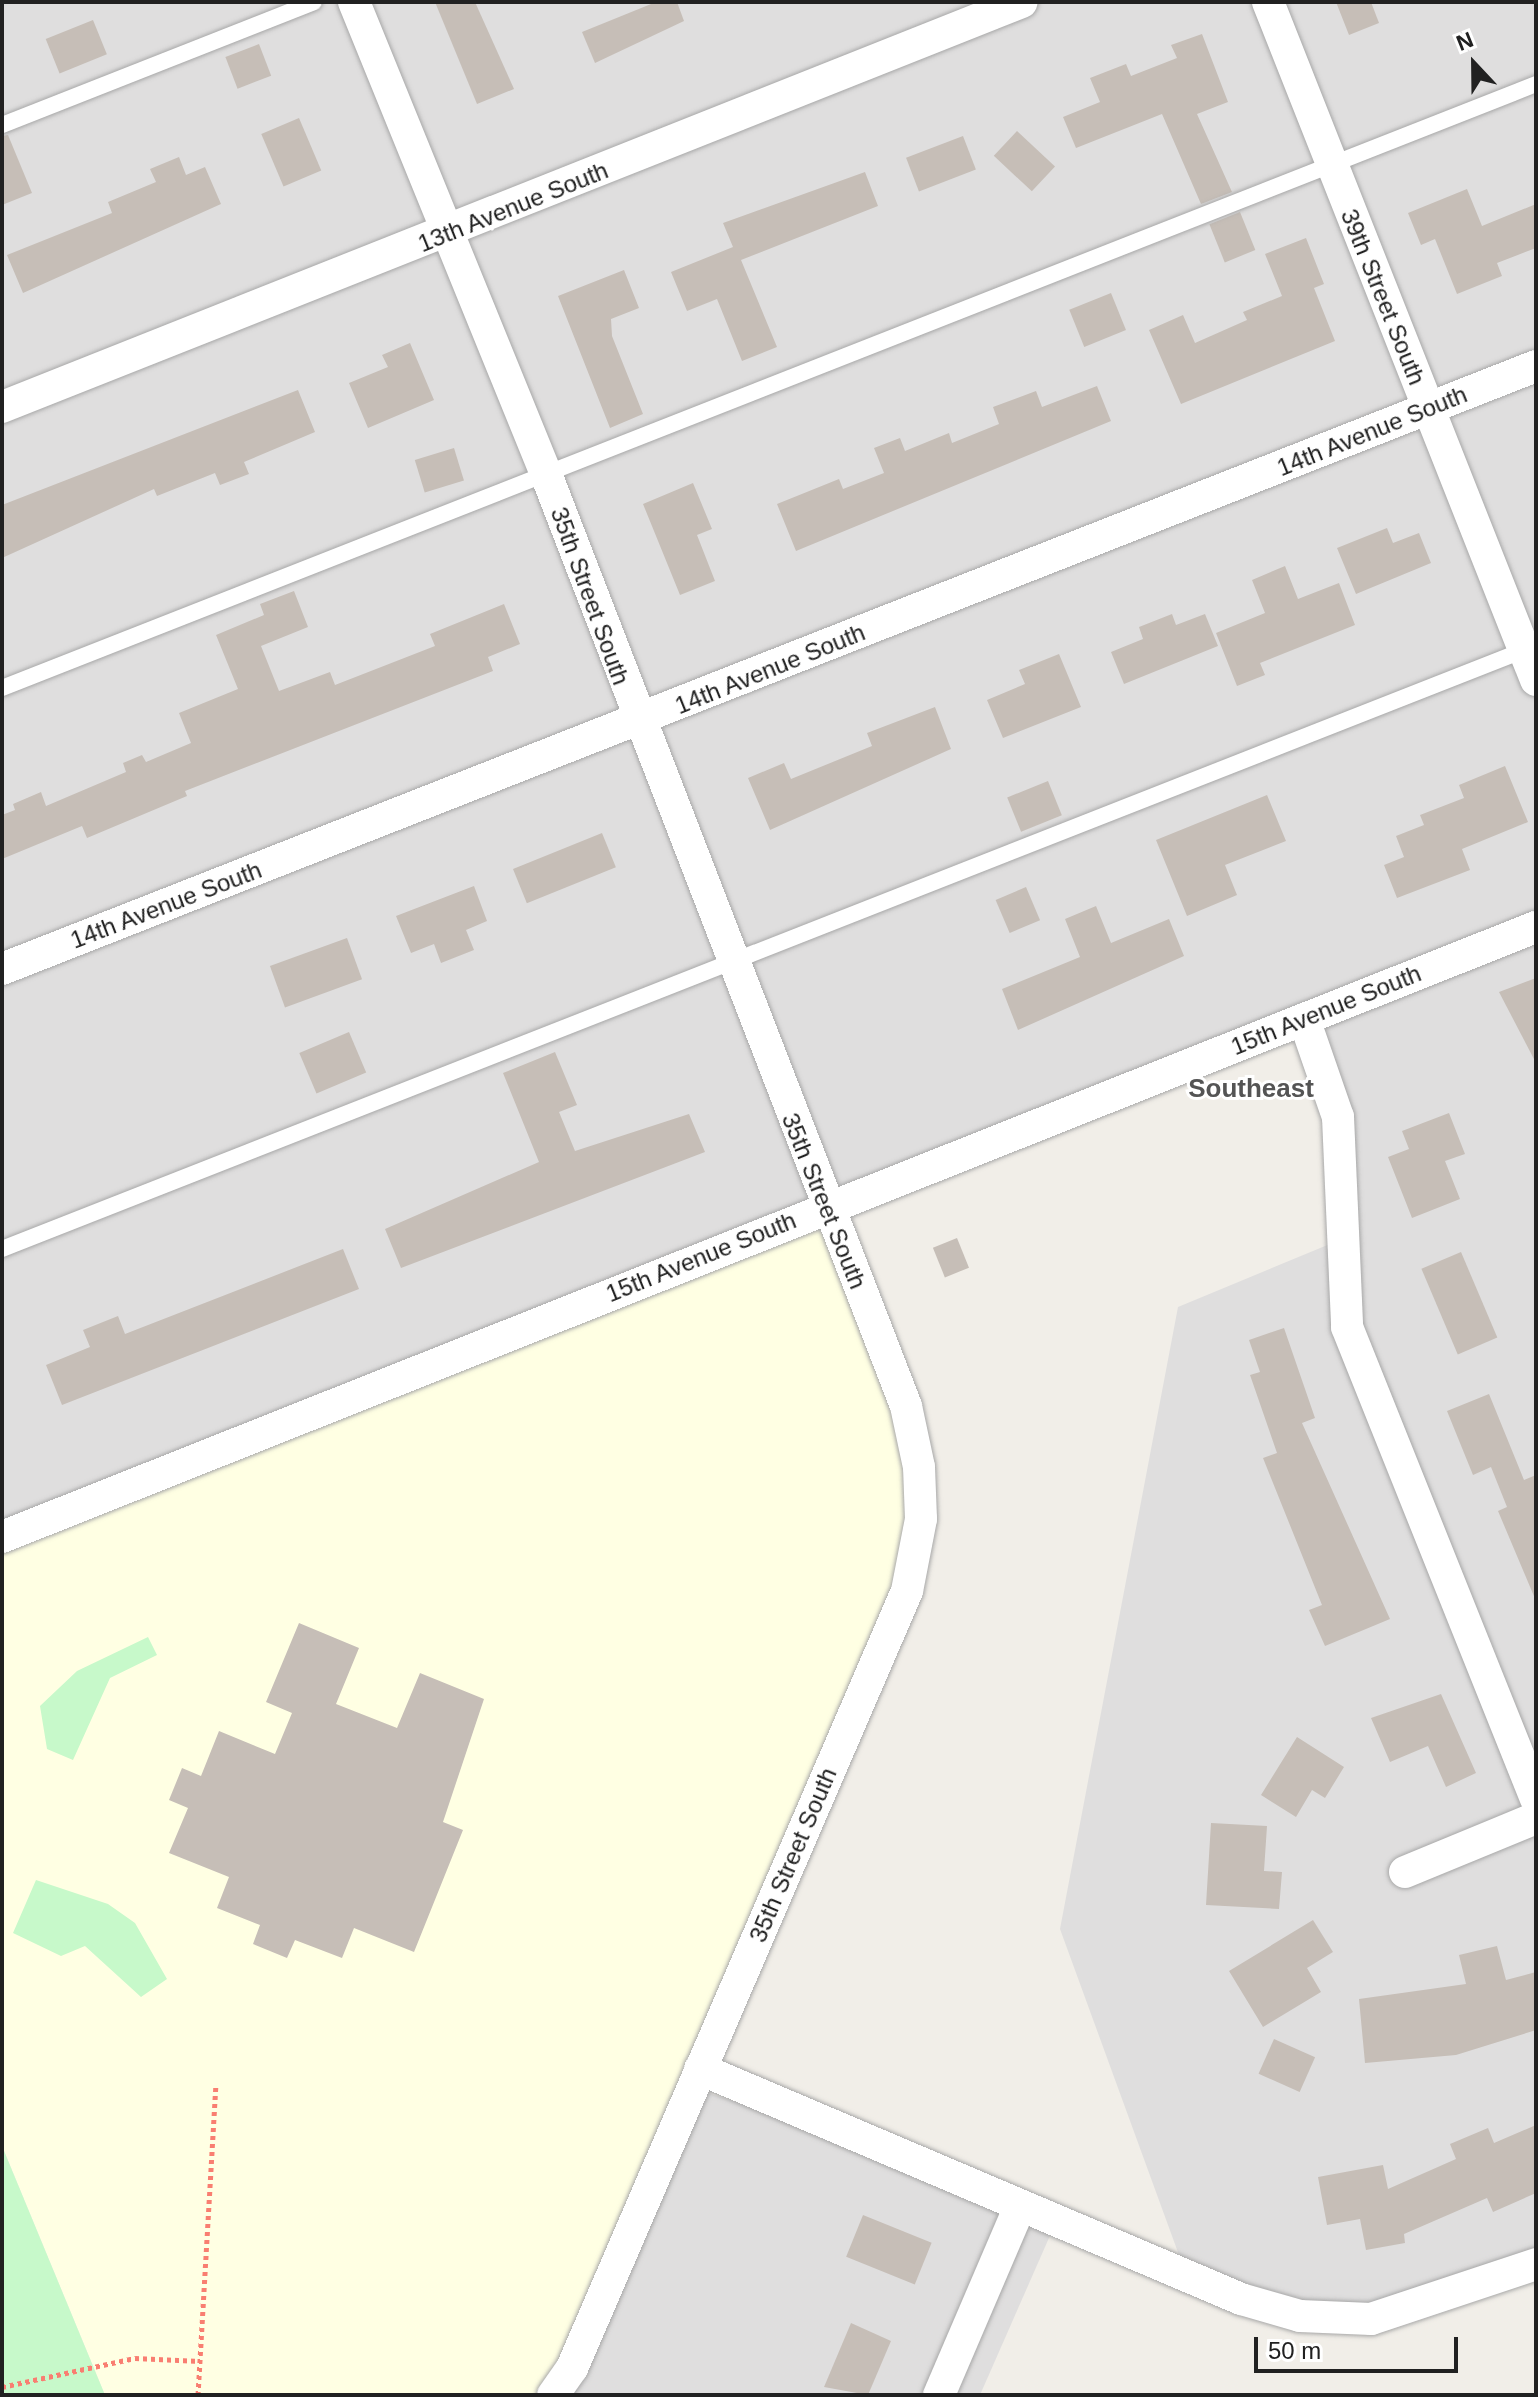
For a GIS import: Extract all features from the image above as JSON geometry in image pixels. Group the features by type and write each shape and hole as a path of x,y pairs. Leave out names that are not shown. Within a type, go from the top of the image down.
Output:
{"street":[{"name":"35th Street South","path":"354,2 546,474 636,722 906,1406 921,1519 907,1591 572,2368 553,2395"},
{"name":"13th Avenue South","path":"2,407 446,234 1022,2"},
{"name":"39th Street South","path":"1268,2 1428,409 1530,648 1536,680"},
{"name":"14th Avenue South","path":"2,969 1536,366"},
{"name":"15th Avenue South","path":"2,1537 1536,927"},
{"path":"1304,1019 1338,1117 1347,1327 1536,1799"},
{"path":"1405,1872 1536,1818"},
{"path":"700,2069 1241,2299 1300,2316 1371,2319 1536,2264"},
{"path":"939,2395 1020,2206"}],"lane":[{"path":"2,125 314,2"},
{"path":"2,688 1536,84"},
{"path":"2,1249 1530,648"}],"path":[{"path":"198,2395 216,2087"},
{"path":"2,2387 135,2358 200,2361"}],"shaded area":[{"path":"2,2 1536,2 1536,2264 1371,2319 1187,2277 1060,1929 1178,1307 1342,1239 1342,1160 1303,1019 2,1537"},
{"path":"827,1207 906,1406 921,1519 553,2395 105,2395 2,2146 2,1537"},
{"path":"692,2088 1063,2206 980,2395 553,2395"}],"green space":[{"path":"148,1637 157,1655 110,1678 73,1760 47,1749 40,1706 77,1671"},
{"path":"36,1880 108,1904 135,1923 167,1979 141,1997 85,1946 61,1956 13,1933"},
{"path":"2,2146 105,2395 2,2395"}],"building":[{"path":"435,2 475,2 514,89 477,104"},
{"path":"656,2 677,2 684,21 595,63 582,32"},
{"path":"1336,2 1371,2 1379,23 1349,35"},
{"path":"93,20 107,54 60,73 46,39"},
{"path":"1202,34 1228,102 1197,114 1232,192 1201,204 1162,114 1076,148 1063,117 1100,102 1090,78 1126,64 1131,76 1177,58 1171,45"},
{"path":"259,44 271,76 238,89 225,57"},
{"path":"299,118 321,170 284,186 261,134"},
{"path":"1017,131 1055,166 1032,191 994,156"},
{"path":"8,135 32,193 2,205 2,136"},
{"path":"963,136 976,170 919,191 906,158"},
{"path":"179,157 186,175 205,167 221,204 23,293 7,255 112,213 108,202 156,182 150,169"},
{"path":"865,172 878,206 741,260 777,347 742,361 717,299 687,311 671,272 733,247 723,223"},
{"path":"1467,189 1482,226 1536,204 1536,248 1497,263 1502,276 1457,294 1435,239 1421,245 1408,213"},
{"path":"1240,212 1255,250 1225,262 1209,224"},
{"path":"1306,238 1324,284 1314,288 1335,341 1181,404 1149,330 1183,315 1195,343 1247,320 1243,312 1282,296 1265,254"},
{"path":"624,270 639,308 611,319 612,336 643,414 610,428 558,296"},
{"path":"1111,293 1126,330 1084,347 1069,310"},
{"path":"410,343 434,400 368,428 349,383 388,367 382,355"},
{"path":"1097,386 1111,421 796,551 777,504 839,479 843,489 884,473 874,448 900,438 905,451 949,433 952,443 999,424 993,407 1036,391 1042,407"},
{"path":"298,390 315,432 244,462 249,474 220,485 215,473 157,496 154,489 2,558 2,505"},
{"path":"454,448 464,481 425,493 415,460"},
{"path":"693,483 712,529 697,535 715,581 680,595 643,504"},
{"path":"1387,528 1393,543 1419,533 1431,563 1356,594 1337,548"},
{"path":"1285,566 1298,599 1339,583 1355,625 1260,663 1265,675 1237,686 1216,633 1265,613 1252,580"},
{"path":"294,591 308,627 261,646 279,691 330,672 335,685 435,646 430,634 504,604 520,644 488,657 493,671 185,791 187,796 87,838 82,826 2,859 2,815 15,810 13,804 41,792 46,806 126,772 123,763 142,755 146,762 191,743 179,713 238,689 216,635 264,615 260,604"},
{"path":"1172,614 1176,625 1205,614 1218,646 1124,684 1111,652 1143,639 1139,627"},
{"path":"1059,654 1081,707 1003,738 987,700 1025,684 1019,670"},
{"path":"935,707 951,749 770,830 748,778 784,763 791,779 872,746 867,733"},
{"path":"1505,766 1528,822 1462,849 1470,870 1397,898 1384,865 1404,857 1396,836 1424,825 1420,815 1464,798 1459,785"},
{"path":"1048,781 1062,815 1021,832 1007,797"},
{"path":"1267,795 1286,841 1225,865 1237,895 1187,916 1156,840"},
{"path":"602,833 616,867 527,903 513,869"},
{"path":"474,886 487,921 466,930 474,950 441,963 434,944 411,953 396,916"},
{"path":"1026,887 1040,920 1010,933 996,900"},
{"path":"1096,906 1111,943 1169,919 1184,956 1018,1030 1002,989 1080,957 1065,919"},
{"path":"347,938 362,979 285,1007 270,966"},
{"path":"1536,978 1536,1060 1535,1061 1499,992"},
{"path":"349,1032 366,1073 316,1094 299,1053"},
{"path":"555,1052 577,1105 559,1112 575,1151 689,1114 705,1152 401,1268 385,1229 539,1162 503,1073"},
{"path":"1449,1113 1465,1154 1445,1161 1460,1199 1412,1218 1388,1157 1409,1149 1402,1131"},
{"path":"957,1238 969,1268 945,1277 933,1248"},
{"path":"343,1249 359,1289 62,1405 46,1365 90,1347 83,1330 118,1316 125,1334"},
{"path":"1461,1252 1497,1338 1458,1354 1421,1269"},
{"path":"1284,1328 1315,1418 1302,1423 1390,1619 1325,1646 1309,1610 1322,1605 1263,1458 1277,1453 1250,1375 1260,1372 1249,1340"},
{"path":"1489,1394 1524,1480 1536,1475 1536,1601 1498,1511 1507,1507 1491,1467 1473,1475 1447,1411"},
{"path":"299,1623 359,1648 336,1704 397,1728 420,1673 484,1699 443,1822 463,1830 414,1952 354,1928 342,1958 295,1940 287,1958 253,1944 260,1925 217,1908 229,1877 169,1853 188,1808 169,1800 182,1768 201,1776 219,1731 275,1754 292,1713 266,1702"},
{"path":"1441,1694 1476,1773 1446,1787 1428,1746 1390,1762 1371,1718"},
{"path":"1297,1737 1344,1767 1325,1798 1312,1790 1296,1817 1261,1795"},
{"path":"1211,1823 1267,1826 1264,1871 1282,1872 1279,1909 1206,1905"},
{"path":"1313,1920 1333,1952 1307,1968 1321,1992 1263,2027 1229,1971"},
{"path":"1497,1946 1506,1980 1536,1972 1536,2030 1456,2055 1365,2063 1359,1999 1466,1984 1459,1955"},
{"path":"1274,2039 1315,2057 1300,2092 1259,2074"},
{"path":"1536,2125 1536,2193 1493,2212 1487,2198 1404,2234 1405,2243 1366,2250 1360,2219 1327,2225 1318,2177 1383,2165 1388,2189 1456,2159 1450,2144 1488,2128 1494,2143"},
{"path":"863,2215 932,2243 915,2284 846,2257"},
{"path":"851,2323 891,2341 868,2395 824,2387"}],"district":[{"name":"Southeast","path":"1251,1089"}]}
